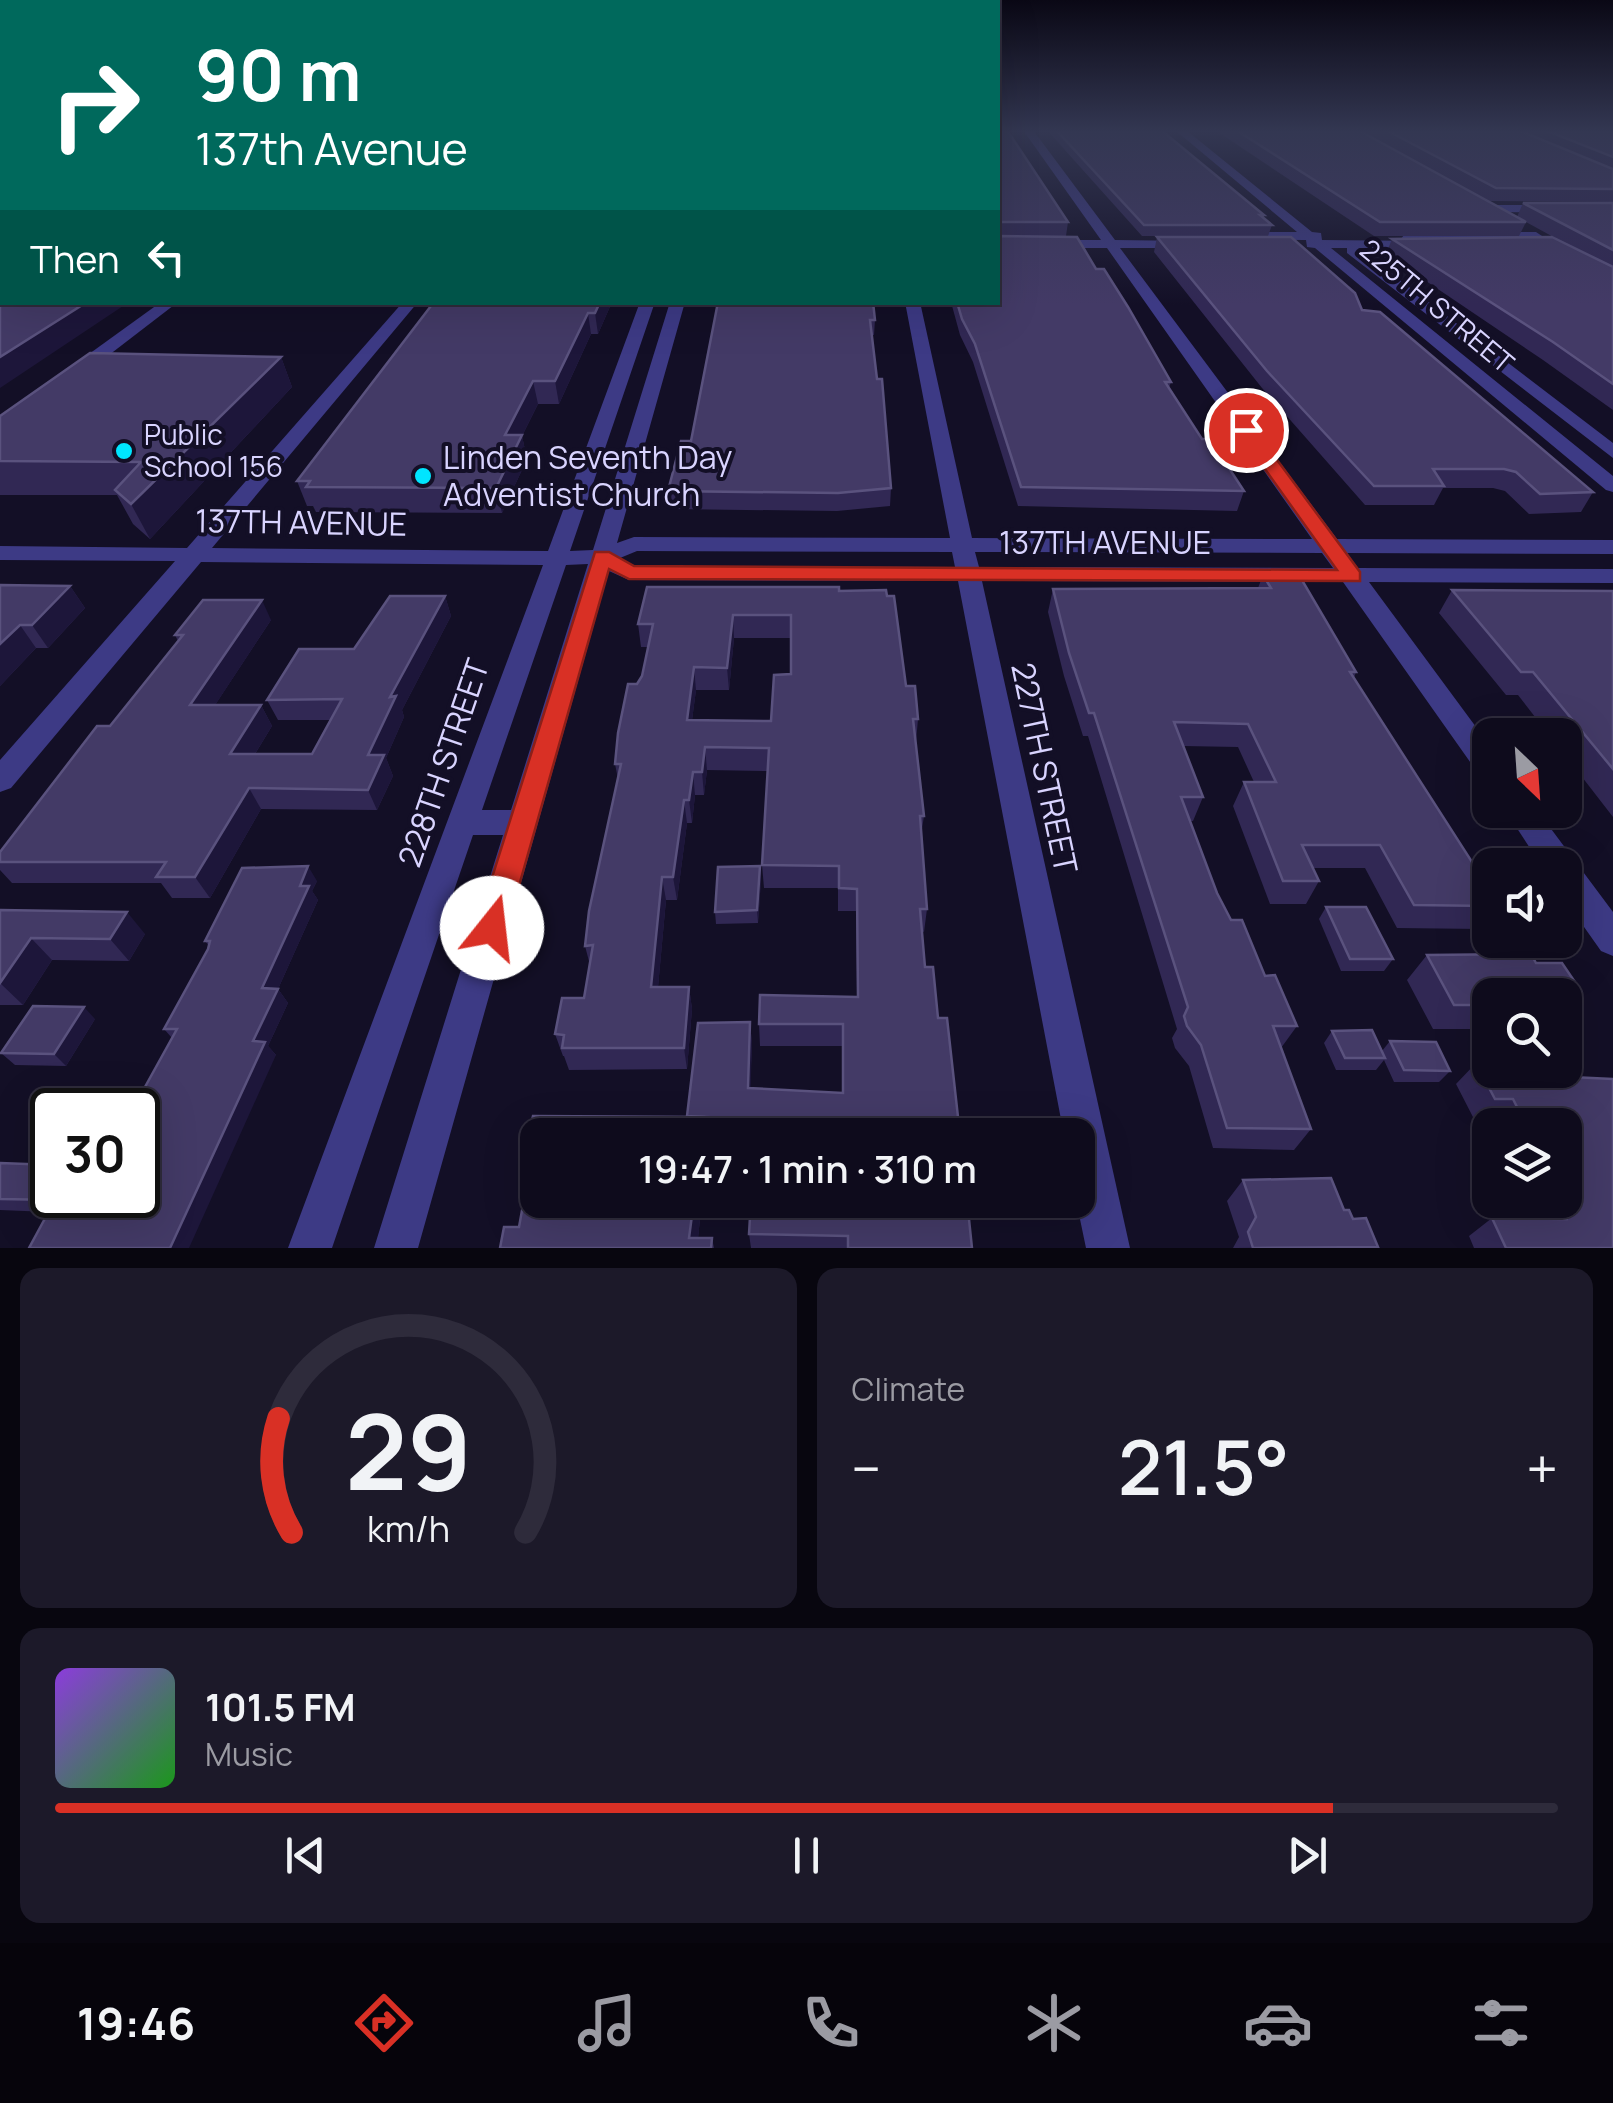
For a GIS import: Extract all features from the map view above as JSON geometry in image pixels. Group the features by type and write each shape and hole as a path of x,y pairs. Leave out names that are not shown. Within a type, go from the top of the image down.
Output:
{"street":[{"path":"1070,188 1472,743"},
{"name":"225TH STREET","path":"1260,188 1613,452"},
{"path":"1273,188 1302,210"},
{"path":"1000,240 1325,236 1543,240 1471,200"},
{"path":"1486,209 1613,209"},
{"name":"225TH STREET","path":"1325,236 1613,486"},
{"path":"64,380 167,305"},
{"path":"0,780 408,305"},
{"name":"227TH STREET","path":"913,305 1108,1248"},
{"name":"228TH STREET","path":"310,1248 610,406 662,307"},
{"name":"228TH STREET","path":"396,1248 646,407 662,307"},
{"path":"610,406 646,407"},
{"name":"137TH AVENUE","path":"0,553 554,558 602,557 634,544 1613,547"},
{"name":"137TH AVENUE","path":"602,557 629,572 1613,576"},
{"path":"460,823 523,822"},
{"path":"1582,897 1613,940"}],"building":[{"path":"1000,188 1046,188 1068,222 1000,222"},
{"path":"1110,188 1232,188 1272,225 1144,225"},
{"path":"1327,188 1464,188 1526,222 1380,222"},
{"path":"1523,203 1613,203 1613,250"},
{"path":"1000,236 1077,237 1096,269 1104,269 1128,307 1171,382 1165,382 1202,439 1210,439 1244,491 1021,487 975,344 958,305 1000,305"},
{"path":"1157,237 1291,237 1355,293 1362,310 1380,312 1593,492 1540,494 1516,472 1504,469 1433,469 1444,486 1374,486 1267,371"},
{"path":"1552,237 1613,267 1613,384 1392,239"},
{"path":"0,305 82,305 0,357"},
{"path":"432,305 599,305 595,313 588,313 555,381 533,381 505,435 522,435 496,488 306,487 310,481 297,481"},
{"path":"717,305 873,305 875,320 870,320 877,379 882,379 891,488 838,493 668,491 681,441 691,441"},
{"path":"90,353 281,357 131,504 115,490 141,462 0,461 0,416"},
{"path":"1263,575 1299,575 1356,672 1350,672 1472,862 1472,906 1414,905 1380,845 1302,845 1319,881 1283,881 1244,782 1276,782 1248,724 1174,722 1203,797 1181,797 1217,893 1231,920 1242,920 1265,976 1275,975 1297,1026 1273,1026 1311,1129 1227,1128 1201,1045 1187,1026 1184,1016 1188,1007 1094,713 1089,713 1069,653 1053,589 1271,588"},
{"path":"0,585 70,586 32,625 20,625 0,644"},
{"path":"647,587 839,587 839,591 886,590 887,596 894,596 906,686 915,686 918,719 913,719 924,816 920,816 927,909 920,909 925,967 933,967 938,1018 947,1018 958,1118 687,1116 698,1023 750,1022 748,1088 843,1093 843,1024 759,1024 760,995 858,997 857,889 839,888 839,866 762,865 769,748 705,747 702,772 693,772 689,800 684,800 673,877 662,877 651,987 689,987 684,1048 562,1048 564,1035 555,1034 562,998 584,998 593,945 585,946 589,911 621,764 615,764 628,684 637,684 642,676 653,624 638,624","holes":["733,615 791,615 791,674 774,675 771,721 687,720 694,667 727,668"]},
{"path":"1452,590 1613,591 1613,769 1582,731 1582,718 1571,718 1533,672 1521,672"},
{"path":"390,596 445,596 390,697 396,696 368,755 384,755 368,790 249,788 195,877 156,877 166,862 0,862 0,852 97,726 110,726 183,635 175,635 203,600 262,600 190,705 261,705 230,754 312,754 342,699 267,700 299,649 354,649"},
{"path":"308,866 300,886 309,886 262,988 278,989 253,1041 265,1042 170,1248 29,1248 45,1218 160,1218 160,1088 144,1088 177,1029 164,1029 208,949 210,941 205,941 242,868"},
{"path":"760,866 757,910 715,912 718,867"},
{"path":"1326,907 1366,907 1393,959 1350,959"},
{"path":"0,910 127,912 110,939 31,938 0,983"},
{"path":"1427,955 1533,958 1536,963 1562,963 1572,978 1472,978 1472,1005 1454,1005"},
{"path":"33,1006 84,1007 54,1054 1,1053"},
{"path":"1372,1030 1385,1058 1345,1058 1332,1031"},
{"path":"1390,1041 1436,1042 1450,1071 1404,1070"},
{"path":"1582,1077 1613,1079 1613,1248 1506,1248 1492,1218 1582,1218 1582,1108 1518,1108 1513,1099 1495,1099 1489,1088 1582,1088"},
{"path":"533,1116 704,1117 704,1118"},
{"path":"0,1163 30,1164 30,1200 0,1199"},
{"path":"1331,1178 1344,1210 1349,1210 1353,1219 1366,1218 1378,1247 1253,1248 1248,1232 1256,1217 1243,1180"},
{"path":"521,1218 692,1218 689,1238 712,1238 711,1248 500,1248 504,1227 519,1227"},
{"path":"750,1218 969,1218 972,1248 848,1248 848,1236 749,1234"}],"place":[{"name":"Public School 156","path":"124,451"},
{"name":"Linden Seventh Day Adventist Church","path":"423,476"}],"route":[{"path":"492,928 602,557 629,572 1352,576 1246,430"}]}
